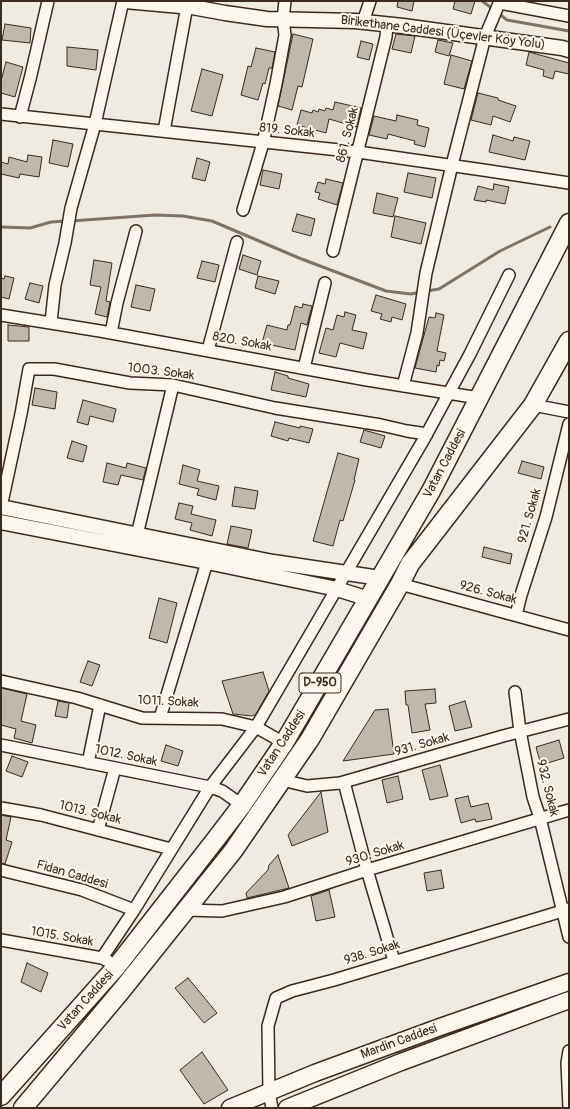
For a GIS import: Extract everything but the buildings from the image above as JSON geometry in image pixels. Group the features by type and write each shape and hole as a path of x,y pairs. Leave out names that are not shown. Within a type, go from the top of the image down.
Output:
{"highway":[{"name":"Vatan Caddesi","path":"5,1087 118,966 242,804 284,743 431,491 569,223"},
{"name":"Vatan Caddesi","path":"23,1108 121,991 233,851 310,739 400,584 410,564 533,405 569,341"}],"main road":[{"name":"Mardin Caddesi","path":"230,1108 315,1073 569,982"},
{"name":"Mardin Caddesi","path":"286,1108 401,1062 569,1000"}],"street":[{"path":"20,116 48,1"},
{"path":"51,322 56,285 71,208 95,124 124,1"},
{"name":"Birikethane Caddesi (Üçevler Köy Yolu)","path":"124,1 197,5 225,13 266,19 363,22 487,32 569,50"},
{"path":"243,210 264,143 284,35 283,19 285,1"},
{"path":"363,22 370,1"},
{"path":"403,386 417,333 426,273 452,165 487,32 500,2 569,16"},
{"path":"164,131 197,5"},
{"name":"861. Sokak","path":"333,251 386,37 387,25"},
{"name":"819. Sokak","path":"1,114 358,152 569,183"},
{"path":"111,333 117,303 136,231"},
{"path":"208,350 237,242"},
{"path":"102,958 134,910 210,787 256,727 428,434 509,275"},
{"path":"304,368 325,284"},
{"name":"820. Sokak","path":"1,315 51,322 403,386 479,398"},
{"name":"1003. Sokak","path":"1,507 29,369 54,369 130,383 173,385 275,408 428,434"},
{"path":"137,535 173,385"},
{"path":"533,405 569,412"},
{"name":"921. Sokak","path":"516,615 546,517 569,424"},
{"path":"1,507 273,562 380,578"},
{"path":"1,522 338,589 369,599"},
{"path":"160,718 207,562"},
{"name":"926. Sokak","path":"400,584 569,630"},
{"name":"1011. Sokak","path":"1,681 100,705 142,718 222,719 256,727 284,743"},
{"name":"932. Sokak","path":"515,692 520,731 533,798 566,910 569,937"},
{"path":"88,762 100,705"},
{"name":"931. Sokak","path":"282,780 307,786 344,782 569,718"},
{"name":"1012. Sokak","path":"1,745 210,787 222,791 242,804"},
{"path":"98,830 115,768"},
{"path":"344,782 367,870 394,961"},
{"name":"1013. Sokak","path":"1,808 41,815 172,849"},
{"name":"930. Sokak","path":"186,910 222,911 284,897 367,870 569,810"},
{"name":"Fidan Caddesi","path":"1,870 82,890 134,910"},
{"name":"938. Sokak","path":"269,1092 268,1026 276,998 292,990 566,910"},
{"name":"1015. Sokak","path":"1,940 102,958 118,966"},
{"path":"569,1051 567,1063 569,1108"},
{"path":"269,1092 272,1108"}],"waterway":[{"path":"482,1 493,9"},
{"path":"498,13 507,20 569,31"},
{"path":"71,221 155,215 183,216 212,221 299,258 386,291 411,294 421,292"},
{"path":"1,227 30,228 51,222 66,221"},
{"path":"427,291 439,289 500,251 550,227"}]}
